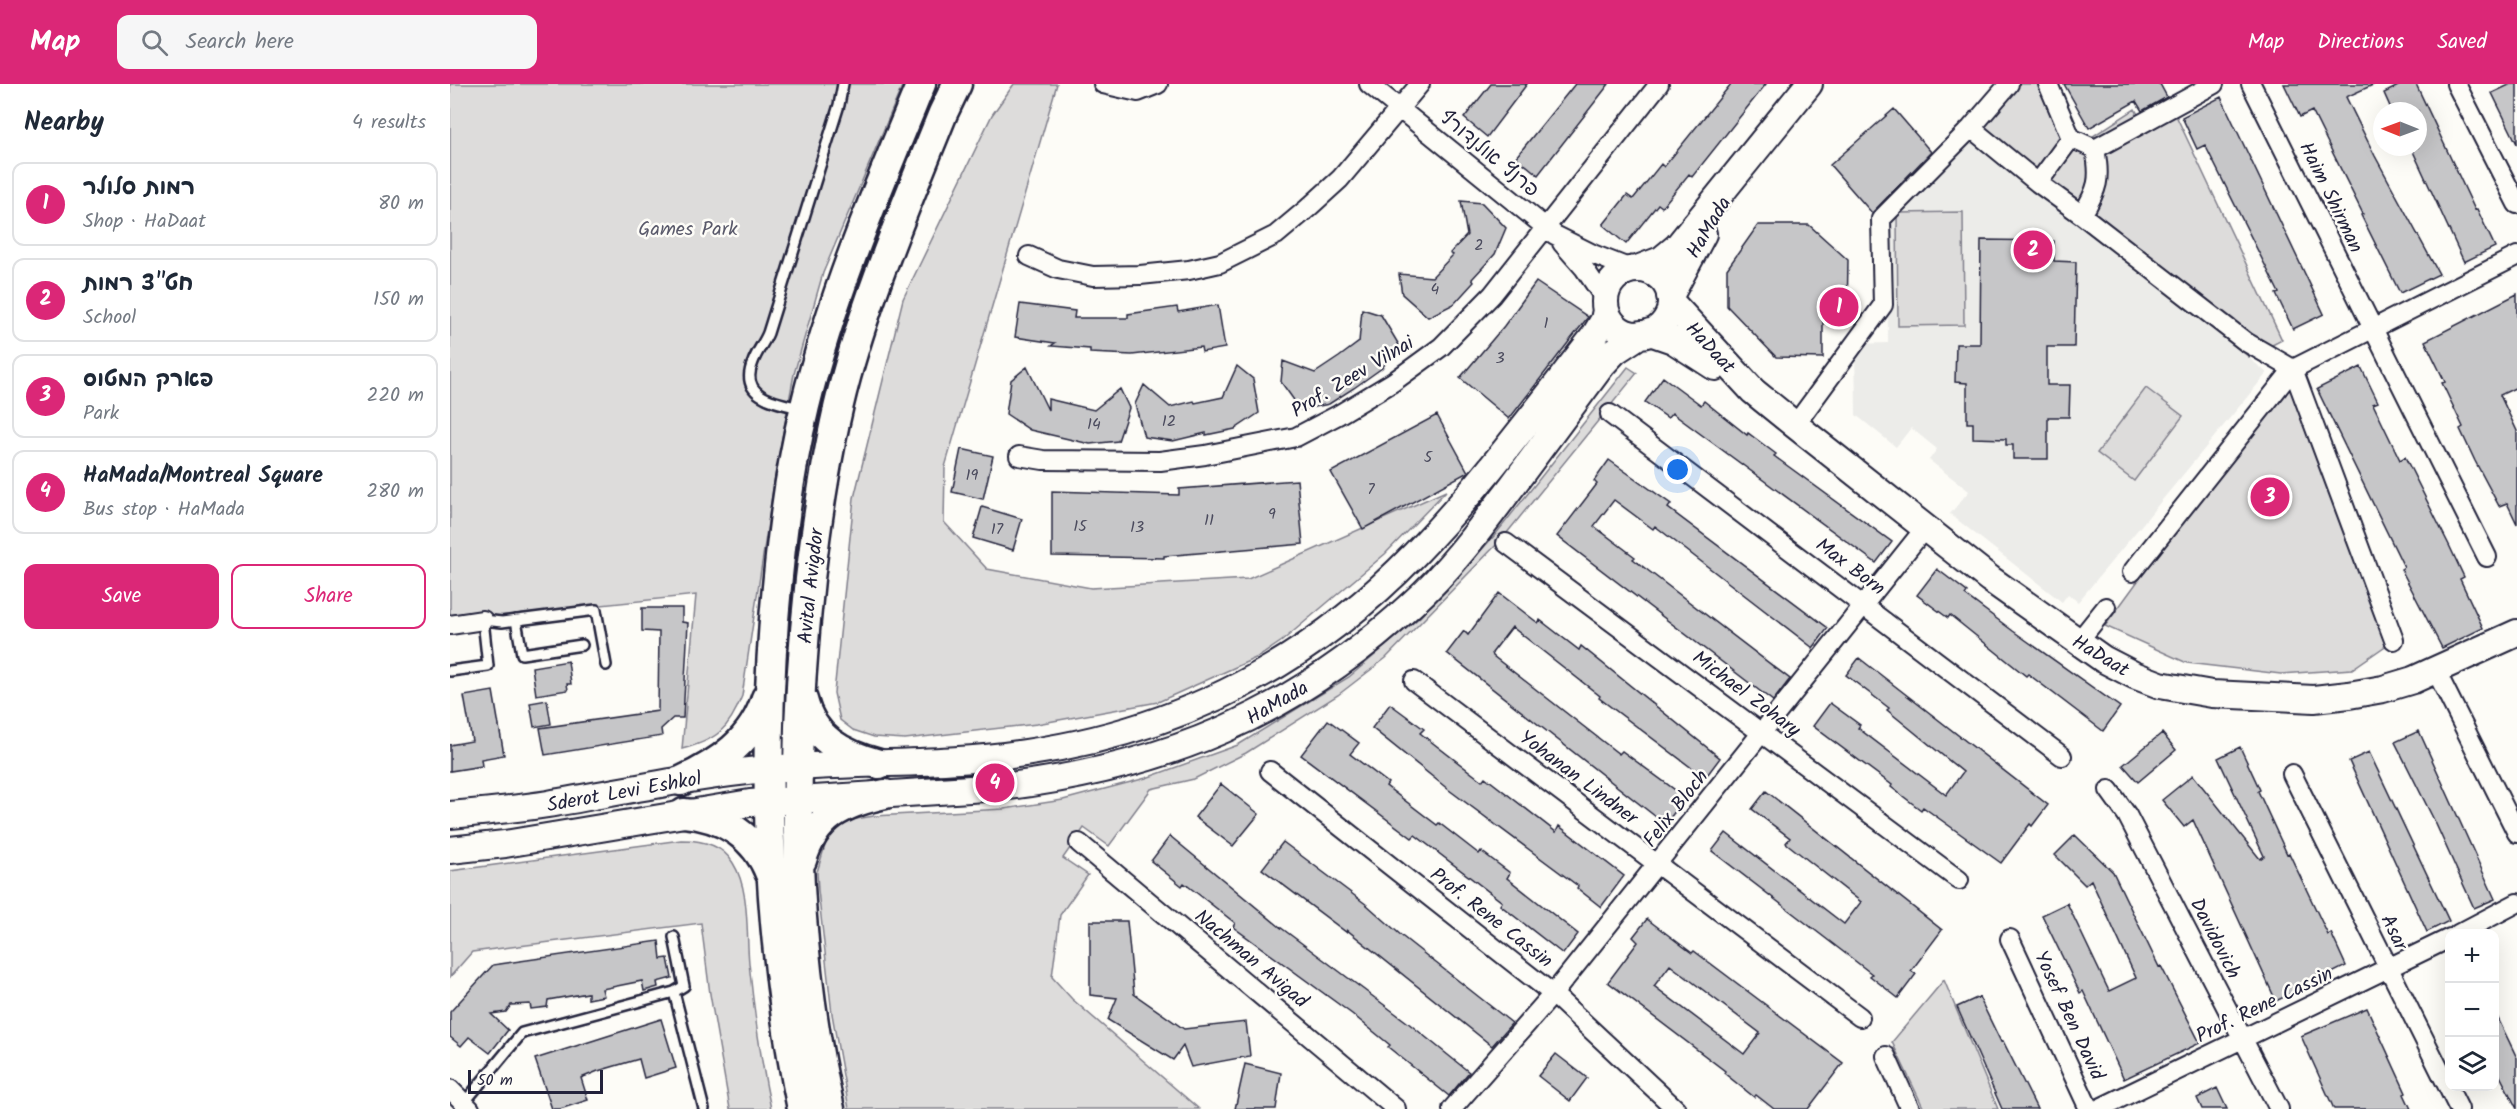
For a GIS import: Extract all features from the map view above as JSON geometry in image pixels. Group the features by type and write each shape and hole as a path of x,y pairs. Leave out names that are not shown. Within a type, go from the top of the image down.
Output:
{"main road":[{"name":"Avital Avigdor","path":"802,1109 781,982 771,879 770,679 780,544 804,408 826,328 849,260 921,84"},
{"name":"Avital Avigdor","path":"830,1109 821,1068 809,984 800,865 798,766 800,685 820,502 845,378 870,301 943,113 957,84"},
{"path":"681,781 719,761 745,738 765,703 770,679"},
{"path":"800,685 808,717 823,738 845,753 879,764"},
{"path":"800,865 812,835 829,815 846,805 885,794"},
{"path":"684,813 710,817 733,828 756,849 771,879"}],"street":[{"path":"1103,84 1138,92 1158,84"},
{"name":"פרנץ אולנדורף","path":"1369,84 1550,231 1584,268 1605,304"},
{"path":"1029,256 1058,269 1093,276 1189,270 1220,263 1276,235 1299,216 1340,179 1420,84"},
{"name":"Prof. Zeev Vilnai","path":"1019,456 1043,460 1160,461 1227,451 1296,436 1338,415 1393,382 1441,347 1492,295 1550,231 1659,84"},
{"name":"HaMada","path":"1636,269 1660,260 1678,246 1809,84"},
{"path":"1795,426 1883,305 1881,219 1971,128 2009,84"},
{"path":"2048,84 2071,138 2095,149"},
{"path":"2095,149 2214,84"},
{"name":"Haim Shirman","path":"2251,84 2487,557"},
{"path":"2456,84 2517,204"},
{"path":"1971,128 2038,183 2246,342 2299,366 2394,640"},
{"path":"2038,183 2071,138"},
{"path":"2082,215 2096,193 2099,172 2095,149"},
{"name":"HaMada","path":"1670,299 1692,252 1749,160"},
{"name":"פרנץ אולנדורף","path":"1550,231 1588,252 1636,269"},
{"path":"2132,572 2299,366 2517,256"},
{"path":"1636,269 1649,270 1663,280 1670,299 1665,320 1645,333 1631,334 1615,326 1605,304 1610,283 1623,272 1636,269"},
{"name":"HaDaat","path":"1670,299 1753,391"},
{"name":"HaMada","path":"798,766 990,758 1073,745 1127,731 1186,711 1242,686 1284,663 1335,627 1414,556 1435,533 1595,335 1604,320 1605,304"},
{"name":"HaMada","path":"769,801 1039,783 1131,763 1236,726 1292,696 1355,653 1414,603 1475,536 1602,365 1615,351 1645,333"},
{"name":"HaDaat","path":"1645,333 1673,340 1753,391 1990,579 2103,659 2160,685 2223,695 2314,699 2349,695 2383,689 2436,671 2517,633"},
{"name":"Max Born","path":"1610,414 2062,756"},
{"name":"Felix Bloch","path":"1452,1109 1554,994 1925,528"},
{"name":"Michael Zohary","path":"1506,543 1959,880"},
{"path":"2078,642 2106,607"},
{"path":"450,625 483,620"},
{"path":"2436,671 2517,833"},
{"name":"Yohanan Lindner","path":"1414,681 1860,1017"},
{"name":"Sderot Levi Eshkol","path":"450,815 546,804 681,781 798,766"},
{"name":"Prof. Rene Cassin","path":"1270,771 1554,994 1676,1109"},
{"name":"Asar","path":"2292,774 2459,1109"},
{"name":"Davidovich","path":"2109,790 2127,815 2279,1109"},
{"name":"Sderot Levi Eshkol","path":"450,850 505,844 684,813 769,801"},
{"name":"Nachman Avigad","path":"1079,843 1396,1109"},
{"path":"2466,929 2517,903"},
{"name":"Yosef Ben David","path":"2010,939 2090,1109"},
{"name":"Prof. Rene Cassin","path":"2098,1109 2445,941"},
{"path":"1887,1056 1910,1109"},
{"path":"450,1089 467,1106"}],"lane":[{"path":"804,408 770,401 758,394 752,384 751,371 753,361 768,333 839,105 843,84"},
{"path":"450,671 488,666 483,620 502,622 596,610 606,665"},
{"path":"516,620 522,654 582,645"},
{"path":"467,1106 522,1034 674,992 684,986 674,938"},
{"path":"674,992 704,1109"}],"shaded area":[{"path":"1970,131 2122,252 2267,373 2078,602 2068,594 2062,602 1950,514 1969,491 1929,460 1937,449 1911,428 1896,447 1856,415 1855,344 1888,343 1887,222"}],"green space":[{"name":"Games Park","path":"450,84 903,84 823,273 794,374 775,476 742,696 727,725 704,742 682,749 696,595 450,621"},
{"path":"1014,84 1057,84 945,467 944,522 987,569 1091,588 1248,579 1446,491 1385,554 1282,641 1260,656 1158,702 1037,724 905,739 874,737 853,730 840,720 834,693 854,498 903,299 992,115"},
{"path":"2009,84 2052,84 2084,142 2135,109 2143,123 2172,107 2282,340 2249,357 1970,131"},
{"path":"1963,212 1964,325 1898,326 1897,213"},
{"path":"1628,367 1637,373 1502,539 1386,658 1338,695 1246,753 1194,779 1151,789 1109,846 1084,828 1063,858 1088,875 1060,915 1052,977 1072,999 1199,1109 849,1109 832,1014 817,872 827,839 837,828 850,820 874,816 1004,809 1063,800 1146,778 1238,745 1349,677 1420,617 1495,535"},
{"path":"2293,369 2394,640 2352,669 2281,674 2187,663 2105,626"},
{"path":"2146,388 2183,416 2134,481 2097,453"},
{"path":"681,840 703,842 717,847 733,863 738,874 745,898 753,1000 771,1109 730,1109 710,994 701,923 472,952 450,977 450,871"},
{"path":"1944,980 1998,1109 1924,1109 1892,1042"}],"building":[{"path":"1491,84 1527,84 1487,137 1464,118"},
{"path":"1575,84 1609,84 1538,175 1516,157"},
{"path":"1731,84 1766,84 1692,177 1689,174 1662,207 1658,204 1626,244 1603,225 1627,195 1633,199 1661,164 1664,167"},
{"path":"2064,84 2160,84 2167,97 2142,111 2136,101 2089,128"},
{"path":"2284,84 2375,84 2346,97 2373,156 2439,274 2400,293 2312,111 2300,117"},
{"path":"2402,84 2416,84 2424,102 2388,102 2384,93"},
{"path":"2511,84 2517,84 2517,144 2492,93"},
{"path":"2221,97 2324,314 2293,329 2276,294 2279,293 2205,145 2197,149 2182,117"},
{"path":"2427,107 2495,247 2464,262 2415,156 2427,156"},
{"path":"1894,109 1931,152 1872,213 1830,165"},
{"path":"1461,201 1482,203 1506,228 1495,254 1472,279 1474,282 1454,304 1428,317 1402,294 1399,274 1432,277 1453,255 1450,253 1467,235"},
{"path":"1758,225 1809,225 1848,260 1847,317 1823,317 1823,358 1776,357 1727,306 1727,269"},
{"path":"1981,240 2054,241 2054,261 2076,262 2074,347 2047,347 2047,385 2070,385 2069,417 2048,417 2048,459 2013,459 2013,445 2006,445 2006,439 1973,438 1973,423 1967,423 1967,383 1955,382 1956,344 1980,344"},
{"path":"1536,282 1588,317 1509,419 1460,378 1504,326"},
{"path":"2517,294 2517,387 2500,395 2517,431 2517,524 2507,503 2499,506 2475,461 2460,429 2463,427 2442,383 2445,382 2425,341"},
{"path":"1020,304 1075,311 1074,318 1128,318 1128,314 1177,307 1178,312 1218,305 1225,348 1202,352 1201,347 1132,355 1090,353 1090,349 1051,346 1055,343 1015,337"},
{"path":"1362,309 1381,315 1399,345 1382,368 1354,388 1329,404 1301,410 1281,382 1283,361 1315,373 1359,342"},
{"path":"1237,366 1253,379 1259,413 1235,429 1173,441 1144,437 1135,404 1144,385 1170,407 1194,401 1195,403 1223,397"},
{"path":"1027,367 1048,410 1048,399 1094,410 1120,389 1129,408 1118,441 1090,444 1030,430 1006,414 1011,380"},
{"path":"2361,367 2378,402 2373,404 2400,460 2405,457 2449,545 2464,577 2460,579 2483,628 2442,648 2401,569 2404,567 2317,389"},
{"path":"1663,377 1701,405 1704,401 1747,435 1748,433 1776,454 1774,456 1892,542 1876,563 1672,413 1668,418 1645,402"},
{"path":"1437,415 1468,472 1363,529 1331,472"},
{"path":"961,449 993,456 983,499 952,492"},
{"path":"1609,460 1671,504 1668,508 1828,628 1813,648 1655,526 1653,529 1614,500 1594,526 1635,557 1633,559 1790,679 1773,701 1557,536 1597,484 1594,481"},
{"path":"1297,480 1303,544 1164,556 1164,558 1052,556 1052,491 1179,495 1179,489"},
{"path":"982,507 1022,519 1013,550 973,538"},
{"path":"1937,569 1967,592 1965,595 2120,707 2103,731 2028,674 2026,676 1950,615 1948,618 1917,595"},
{"path":"1499,593 1538,623 1540,620 1579,650 1581,646 1720,758 1705,778 1599,698 1600,696 1512,627 1492,653 1493,656 1619,754 1622,751 1686,798 1665,824 1447,653 1464,631 1468,635"},
{"path":"642,608 682,608 682,622 688,623 683,718 673,718 661,729 662,736 545,755 540,728 658,711 659,632 642,631"},
{"path":"1859,658 2048,805 2032,826 2030,824 2001,863 1923,807 1921,810 1891,787 1892,785 1813,726 1830,703 1860,725 1858,728 1946,795 1963,772 1887,710 1889,708 1846,675"},
{"path":"568,661 571,684 567,684 568,690 536,695 532,667"},
{"path":"493,691 504,755 481,759 482,766 450,771 450,745 472,741 464,696"},
{"path":"547,700 551,724 534,727 530,703"},
{"path":"1390,704 1424,729 1420,733 1482,781 1485,777 1556,832 1559,826 1624,876 1601,907 1577,888 1578,886 1449,790 1372,728"},
{"path":"1328,720 1359,743 1350,754 1388,783 1386,786 1437,825 1439,823 1479,854 1481,851 1510,873 1507,878 1578,934 1563,954 1500,905 1502,902 1415,835 1412,838 1301,755"},
{"path":"2419,731 2495,899 2474,908 2395,742"},
{"path":"2162,733 2176,750 2138,782 2123,765"},
{"path":"2240,747 2287,854 2289,853 2328,935 2331,933 2346,966 2276,1001 2193,820 2184,827 2162,800 2193,775 2260,859 2264,856 2218,758"},
{"path":"2369,752 2449,921 2427,932 2349,761"},
{"path":"1221,784 1259,814 1233,846 1195,817"},
{"path":"1766,791 1942,930 1911,971 1916,974 1898,998 1870,976 1872,974 1712,851 1726,833 1844,924 1861,902 1786,843 1790,838 1752,809"},
{"path":"2075,835 2113,872 2159,967 2161,966 2200,1043 2124,1079 2083,991 2080,993 2042,915 2067,903 2109,991 2136,978 2091,880 2085,885 2055,855"},
{"path":"1170,836 1280,927 1407,1022 1469,1072 1449,1096 1388,1047 1390,1045 1352,1014 1233,927 1235,923 1184,883 1182,886 1151,861"},
{"path":"1283,842 1367,905 1403,937 1512,1023 1492,1046 1347,930 1346,932 1262,869"},
{"path":"1647,919 1692,953 1694,951 1843,1063 1808,1109 1774,1109 1756,1095 1754,1097 1724,1073 1725,1071 1608,982 1638,942 1633,937","holes":["1670,965 1760,1033 1744,1054 1654,986"]},
{"path":"1090,921 1127,921 1134,994 1184,1029 1246,1022 1250,1056 1191,1067 1183,1046 1173,1060 1108,1020 1117,998 1090,995"},
{"path":"659,941 661,959 668,958 672,978 657,982 658,987 644,991 642,981 602,989 604,996 588,999 588,993 548,1000 547,1007 531,1009 530,1004 511,1005 506,1012 491,1014 508,1030 490,1053 469,1037 461,1046 450,1037 450,1012 493,965"},
{"path":"1979,997 2037,1109 2002,1109 1957,1007"},
{"path":"2367,1008 2406,1093 2404,1094 2411,1109 2334,1109 2301,1036"},
{"path":"661,1019 676,1068 644,1078 639,1059 598,1071 581,1078 588,1100 560,1109 552,1109 535,1059"},
{"path":"2499,1020 2517,1058 2517,1109 2499,1074"},
{"path":"1556,1054 1587,1078 1570,1101 1538,1076"},
{"path":"1245,1064 1281,1073 1276,1109 1235,1109"},
{"path":"2217,1088 2227,1109 2202,1109 2197,1098"}],"place":[{"name":"חט''צ רמות","path":"2033,250"},
{"name":"רמות סלולר","path":"1839,307"},
{"name":"פארק המטוס","path":"2270,497"},
{"name":"HaMada/Montreal Square","path":"995,783"}]}
